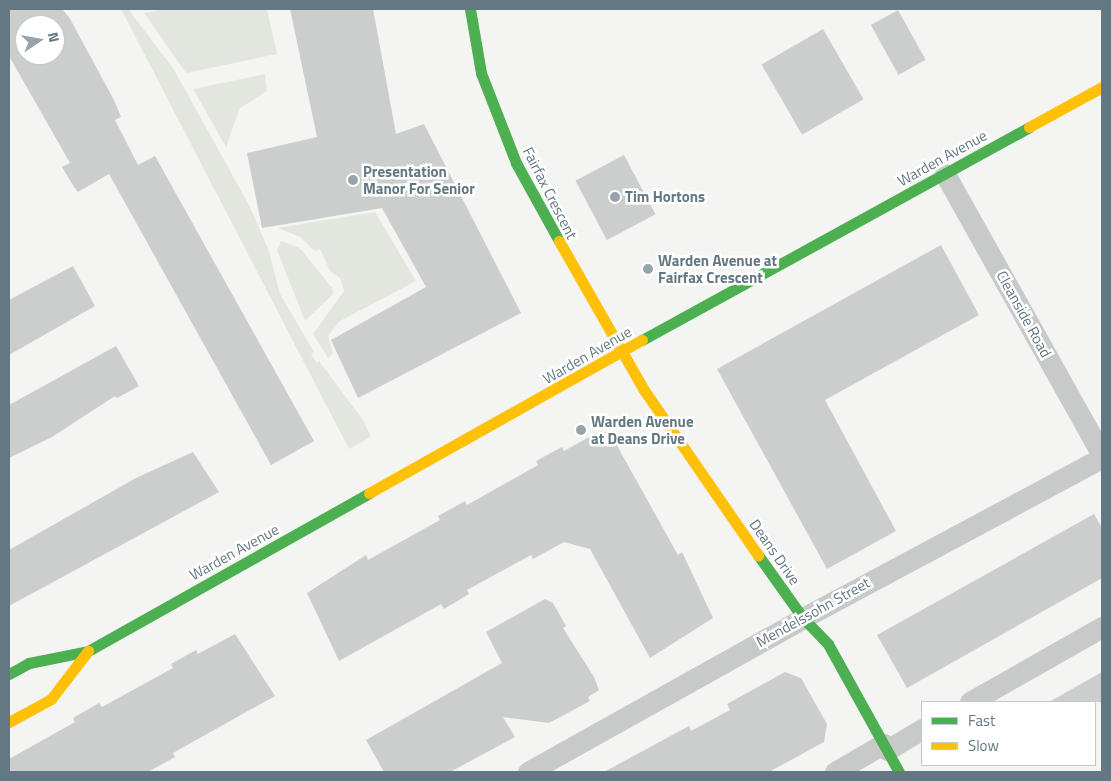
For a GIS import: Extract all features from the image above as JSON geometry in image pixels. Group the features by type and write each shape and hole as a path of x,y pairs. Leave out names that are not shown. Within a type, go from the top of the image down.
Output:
{"main road":[{"name":"Fairfax Crescent","path":"470,9 481,73 516,163 621,352"},
{"name":"Warden Avenue","path":"9,674 29,663 88,651 621,352 1102,87"},
{"name":"Deans Drive","path":"621,352 802,618 828,644 899,772"},
{"name":"Warden Avenue","path":"9,722 50,699 88,651"}],"street":[{"name":"Cleanside Road","path":"946,174 1102,457"},
{"name":"Mendelssohn Street","path":"528,772 802,618 1102,457"},
{"path":"972,701 1102,627"},
{"path":"834,772 921,730"}],"shaded area":[{"path":"121,9 128,9 173,68 249,205 269,251 280,294 314,352 311,355 317,363 319,361 363,420 371,437 349,449"},
{"path":"167,9 267,9 277,54 186,73 144,13"},
{"path":"265,74 267,91 240,108 226,147 193,89"},
{"path":"375,212 416,281 340,321 328,336 333,353 328,358 313,334 344,291 340,278 330,271 320,249 315,251 300,237 278,228"},
{"path":"281,241 300,248 332,288 333,294 305,321 277,250"}],"building":[{"path":"9,9 62,9 69,17 114,100 121,117 115,120 138,165 155,156 314,441 271,465 109,174 78,192 62,167 70,163 9,56"},
{"name":"Presentation Manor For Senior","path":"290,9 373,9 396,134 424,124 521,313 358,398 331,340 426,287 382,208 262,228 247,153 317,137"},
{"path":"898,10 926,60 899,75 871,25"},
{"path":"823,29 864,99 802,135 762,64"},
{"name":"Tim Hortons","path":"624,155 655,214 607,240 575,181"},
{"path":"941,245 979,315 825,400 896,531 827,569 717,369"},
{"path":"73,266 95,306 9,355 9,300"},
{"path":"116,346 139,386 117,398 115,396 52,437 9,458 9,405"},
{"path":"600,431 610,433 678,555 682,552 713,618 650,658 590,549 564,542 533,559 531,555 467,590 469,594 444,609 441,604 339,661 307,593 366,555 368,560 440,520 438,516 465,501 467,505 538,465 536,461 562,447 564,451"},
{"path":"193,452 219,492 9,606 9,550 136,478"},
{"path":"1094,514 1102,528 1102,578 907,688 877,635"},
{"path":"545,599 553,603 566,626 563,628 594,677 599,690 588,697 590,701 549,723 503,717 515,737 450,772 384,772 366,740 502,663 486,632"},
{"path":"235,634 275,696 173,753 175,757 148,772 9,772 9,759 75,722 73,718 99,703 102,707 173,668 171,664 196,650 198,654"},
{"path":"785,672 801,678 827,724 824,742 769,772 604,772 689,726 691,731 730,710 727,704"},
{"path":"1102,672 1102,702 1051,701"}],"traffic: fast":[{"path":"470,9 481,73 516,163 559,241"},
{"path":"642,340 1029,127"},
{"path":"9,674 29,663 88,651 369,493"},
{"path":"758,555 803,618 828,644 899,772"}],"traffic: slow":[{"path":"1029,127 1102,87"},
{"path":"559,241 644,390 758,555"},
{"path":"369,493 642,340"},
{"path":"9,722 51,699 88,651"}],"place":[{"name":"Presentation Manor For Senior","path":"353,180"},
{"name":"Tim Hortons","path":"615,197"},
{"name":"Warden Avenue at Fairfax Crescent","path":"648,269"},
{"name":"Warden Avenue at Deans Drive","path":"581,430"}]}
